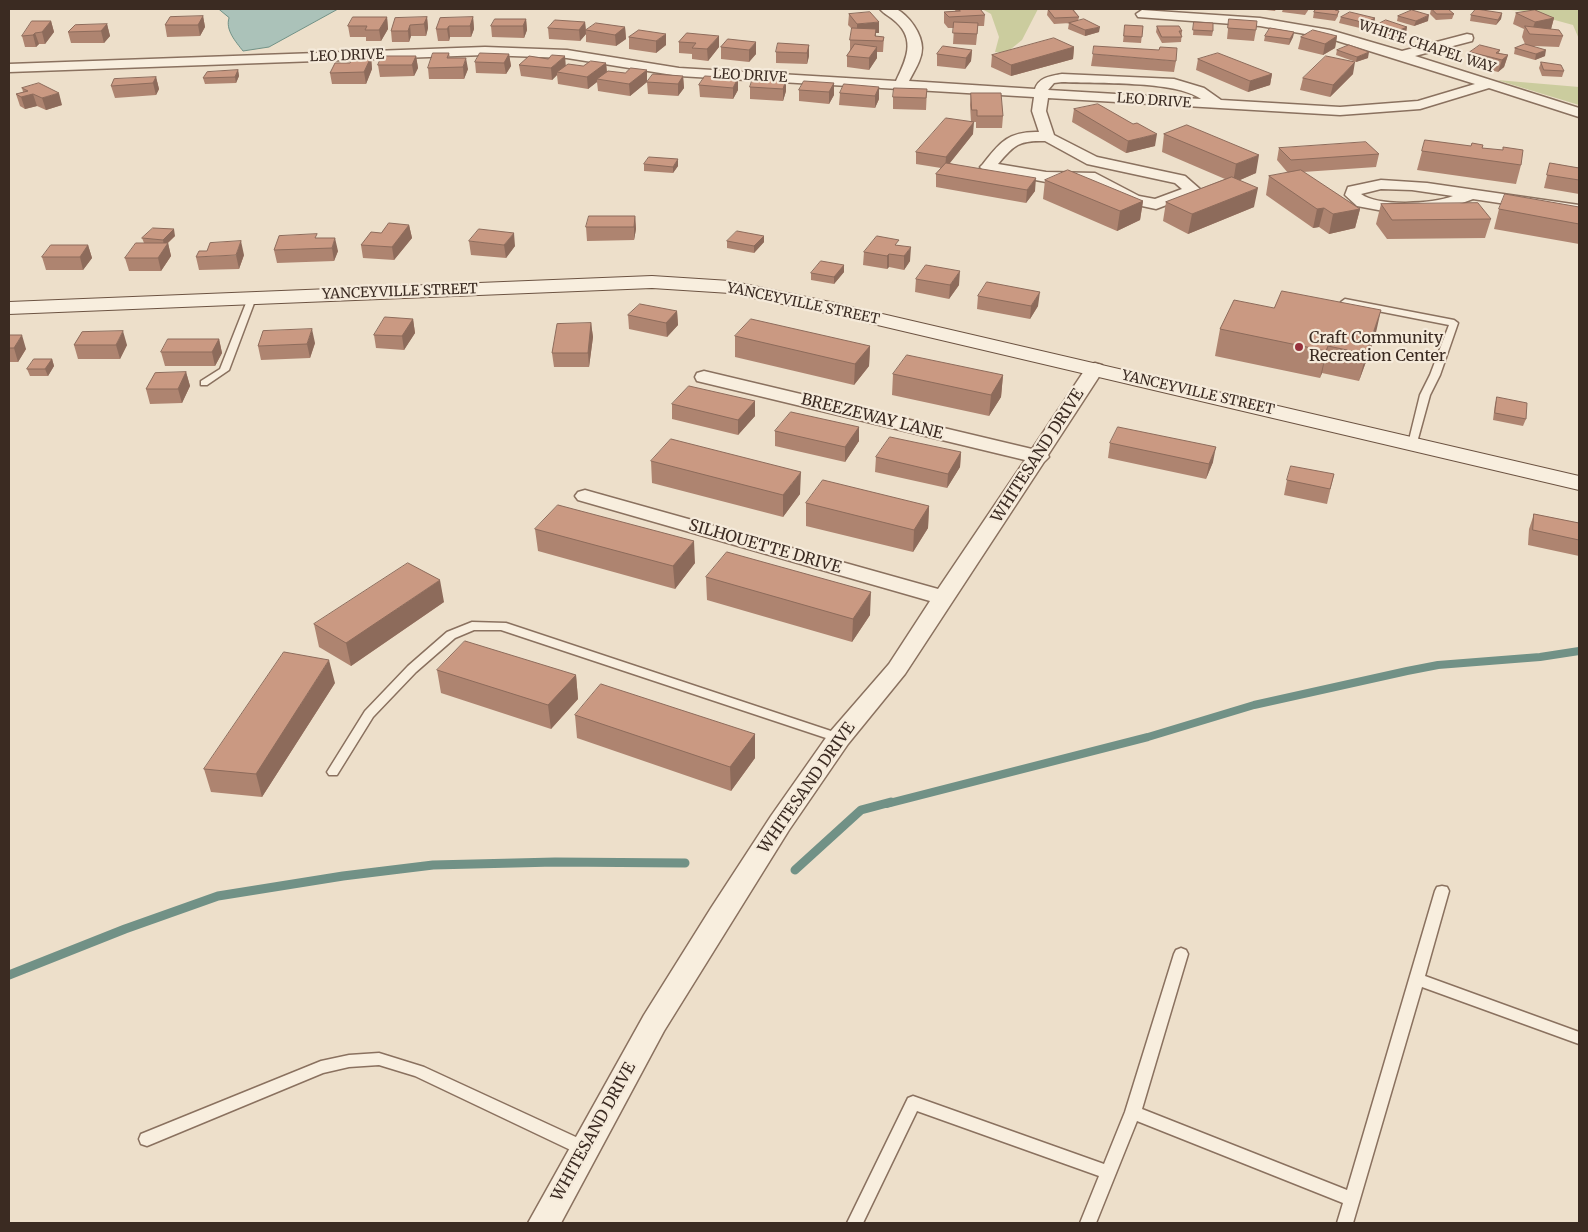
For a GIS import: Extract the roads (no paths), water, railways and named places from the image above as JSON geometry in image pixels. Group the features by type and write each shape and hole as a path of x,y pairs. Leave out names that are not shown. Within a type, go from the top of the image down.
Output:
{"main road":[{"name":"YANCEYVILLE STREET","path":"9,308 652,282 730,287 835,309 1095,369 1579,483"}],"street":[{"path":"886,9 897,15 913,34 915,54 900,84"},
{"name":"WHITE CHAPEL WAY","path":"1142,14 1288,25 1330,34 1402,55 1579,113"},
{"path":"1402,55 1467,38"},
{"name":"LEO DRIVE","path":"9,68 495,51 567,54 679,72 1041,94"},
{"path":"1048,137 1039,111 1042,86 1050,80 1062,78 1174,83 1199,91 1218,105 1310,111 1368,110 1420,105 1488,84"},
{"path":"1029,135 1048,137 1092,161 1180,179 1193,190 1156,204 1134,200 1095,178 1077,176 1046,177 988,167 1009,141 1029,135"},
{"path":"1077,176 1088,171 1093,166 1092,161"},
{"path":"1471,194 1446,204 1388,207 1363,203 1353,195 1353,190 1361,187 1402,185 1471,194 1579,210"},
{"name":"WHITESAND DRIVE","path":"544,1223 664,1006 770,840 839,738 897,669 1039,457 1095,369"},
{"name":"BREEZEWAY LANE","path":"704,376 1039,457"},
{"name":"SILHOUETTE DRIVE","path":"585,496 944,598"}],"lane":[{"path":"204,383 224,370 252,298"},
{"path":"1345,302 1454,323 1435,375 1425,395 1413,444"},
{"path":"333,772 370,714 412,669 451,635 472,626 502,626 839,738"},
{"path":"1345,1223 1442,891"},
{"path":"1088,1223 1132,1112 1181,954"},
{"path":"1417,979 1579,1038"},
{"path":"147,1139 321,1067 349,1061 379,1059 419,1071 586,1149"},
{"path":"855,1223 912,1103 1108,1172"},
{"path":"1132,1112 1352,1199"}],"waterway":[{"path":"886,804 1148,737 1254,705 1407,671 1438,665 1540,657 1579,651"},
{"path":"795,870 861,810 891,802"},
{"path":"9,975 125,929 218,896 343,876 433,865 555,862 685,863"}],"place":[{"name":"Craft Community Recreation Center","path":"1299,347"}]}
